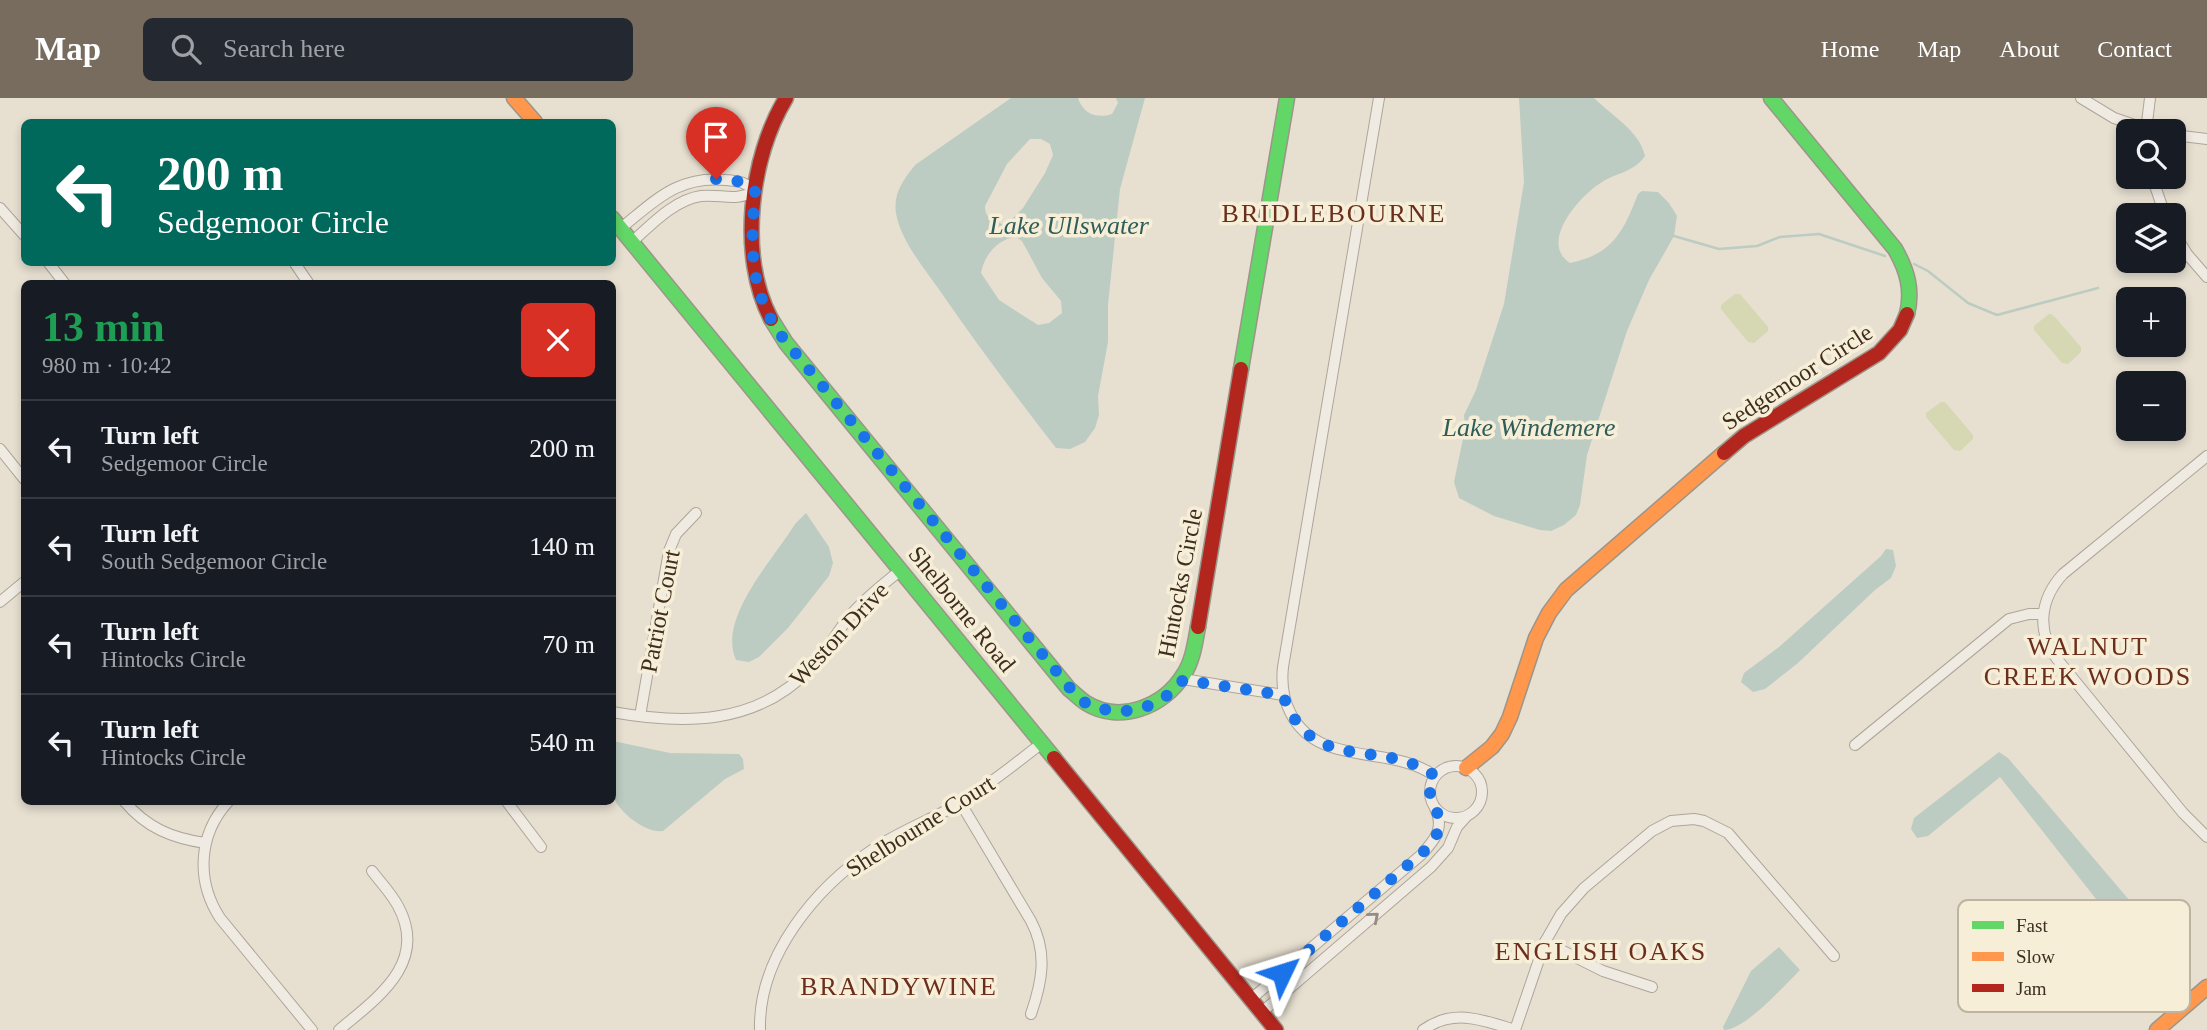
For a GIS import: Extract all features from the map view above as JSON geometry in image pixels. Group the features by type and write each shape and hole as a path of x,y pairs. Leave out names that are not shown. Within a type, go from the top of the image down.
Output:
{"street":[{"path":"514,98 532,119"},
{"name":"Hintocks Circle","path":"786,98 764,142 755,191 752,255 760,295 772,322 786,343 1069,689 1090,706 1113,711 1128,711 1153,705 1171,693 1183,680 1193,654 1287,98"},
{"path":"1379,98 1283,667 1283,695 1295,721 1320,743 1338,750 1415,764 1435,776"},
{"name":"Sedgemoor Circle","path":"1466,768 1493,746 1503,733 1538,631 1553,605 1566,590 1744,436 1879,353 1902,328 1910,294 1909,279 1903,262 1771,98"},
{"path":"2081,98 2117,119"},
{"path":"2149,119 2150,98"},
{"path":"2186,136 2207,139"},
{"path":"617,223 682,184 716,179 744,182 755,191 743,198 702,196 689,200 669,211 632,242"},
{"path":"0,208 21,231"},
{"name":"Shelborne Road","path":"617,223 1276,1030"},
{"path":"2186,252 2207,277"},
{"path":"51,266 62,280"},
{"path":"0,449 21,475"},
{"path":"2207,456 2063,574 2052,588 2043,614 2046,638 2057,659 2183,813 2207,837"},
{"name":"Patriot Court","path":"639,716 669,551 676,534 696,513"},
{"name":"Weston Drive","path":"616,713 706,719 744,712 771,700 799,681 814,666 851,615 901,570"},
{"path":"0,602 21,584"},
{"path":"1855,745 2009,619 2043,614"},
{"path":"1183,680 1283,695"},
{"name":"Shelbourne Court","path":"760,1030 760,1007 769,975 794,929 818,897 847,869 878,846 960,803 1042,743"},
{"path":"1251,999 1421,855 1440,828 1441,821 1430,796 1435,776 1453,766 1466,768 1477,776 1482,789 1480,803 1460,822 1448,848 1432,867 1262,1012"},
{"path":"960,803 1039,939 1042,972 1031,1014"},
{"path":"128,805 157,830 205,843"},
{"path":"226,805 214,821 205,843 203,871 207,890 215,909 313,1030"},
{"path":"509,805 541,847"},
{"path":"1435,808 1446,817 1466,817"},
{"path":"1423,1030 1437,1021 1458,1016 1475,1018 1515,1030 1545,942 1561,914 1578,894 1652,831 1671,821 1704,821 1728,834 1834,956"},
{"path":"339,1030 394,981 407,947 406,930 399,908 372,872"},
{"path":"1545,942 1603,971 1652,987"},
{"path":"2190,1002 2207,988"},
{"path":"2157,1030 2178,1012"}],"green space":[{"path":"1735,294 1740,294 1768,327 1768,331 1754,343 1748,342 1721,309 1721,305"},
{"path":"2049,314 2053,315 2081,347 2081,352 2068,364 2062,363 2034,330 2034,326"},
{"path":"1945,402 1973,435 1973,439 1960,451 1954,450 1926,417 1926,413"}],"water":[{"name":"Lake Ullswater","path":"1011,98 1078,98 1083,108 1091,114 1101,116 1112,114 1118,103 1116,98 1145,98 1120,189 1108,305 1108,342 1098,396 1099,415 1095,428 1085,442 1070,449 1056,448 913,252 898,223 895,206 900,188 915,165","holes":["1030,139 1041,139 1050,144 1053,155 1023,208 1002,224 988,216 985,206 1007,164","1016,237 1022,241 1042,278 1061,301 1062,313 1049,323 1038,325 999,300 981,273 992,249 1003,241"]},
{"name":"Lake Windemere","path":"1519,98 1594,98 1631,131 1645,156 1629,170 1599,184 1572,210 1560,233 1558,244 1561,254 1570,263 1597,254 1614,239 1642,191 1658,192 1677,216 1674,236 1649,280 1627,331 1587,455 1580,505 1576,515 1551,531 1494,516 1459,498 1454,482 1465,429 1464,415 1476,390 1504,304 1524,182"},
{"path":"806,513 829,547 833,563 829,576 788,628 759,657 749,662 736,660 732,644 734,626 750,589 795,524"},
{"path":"1886,549 1893,550 1896,566 1891,578 1798,663 1765,689 1753,692 1741,682 1744,673 1779,647"},
{"path":"616,742 670,753 739,754 743,759 744,769 725,779 663,831 640,825 616,802"},
{"path":"1999,752 2008,758 2129,900 2097,900 2000,777 1928,836 1917,838 1911,829 1914,818"},
{"path":"1779,947 1800,970 1743,1023 1724,1030 1723,1027 1751,971"}],"waterway":[{"path":"1674,236 1719,249 1757,246 1780,237 1819,234 1885,256"},
{"path":"1914,264 1928,271 1968,303 1997,315 2098,288"}],"traffic: fast":[{"path":"1241,369 1287,98"},
{"path":"1771,98 1895,249 1908,280 1907,314"},
{"path":"616,223 1054,758"},
{"path":"771,319 786,343 1069,689 1084,701 1099,709 1113,712 1127,712 1153,703 1175,686 1187,669 1198,627"}],"traffic: slow":[{"path":"514,98 532,119"},
{"path":"1466,768 1492,747 1502,734 1536,638 1549,613 1566,590 1724,453"},
{"path":"2190,1002 2207,987"},
{"path":"2157,1030 2178,1012"}],"traffic: jam":[{"path":"771,319 754,266 753,207 764,149 786,98"},
{"path":"1724,453 1744,436 1879,353 1900,330 1907,314"},
{"path":"1198,627 1241,369"},
{"path":"1054,758 1276,1030"}],"district":[{"name":"BRIDLEBOURNE","path":"1334,213"},
{"name":"WALNUT CREEK WOODS","path":"2088,661"},
{"name":"ENGLISH OAKS","path":"1601,951"},
{"name":"BRANDYWINE","path":"899,986"}],"route":[{"path":"716,179 744,182 755,191 752,242 754,270 763,304 779,333 1079,699 1090,706 1106,710 1138,710 1161,700 1183,680 1283,695 1295,721 1320,743 1338,750 1415,764 1435,776 1430,796 1441,821 1430,846 1282,973"}]}
